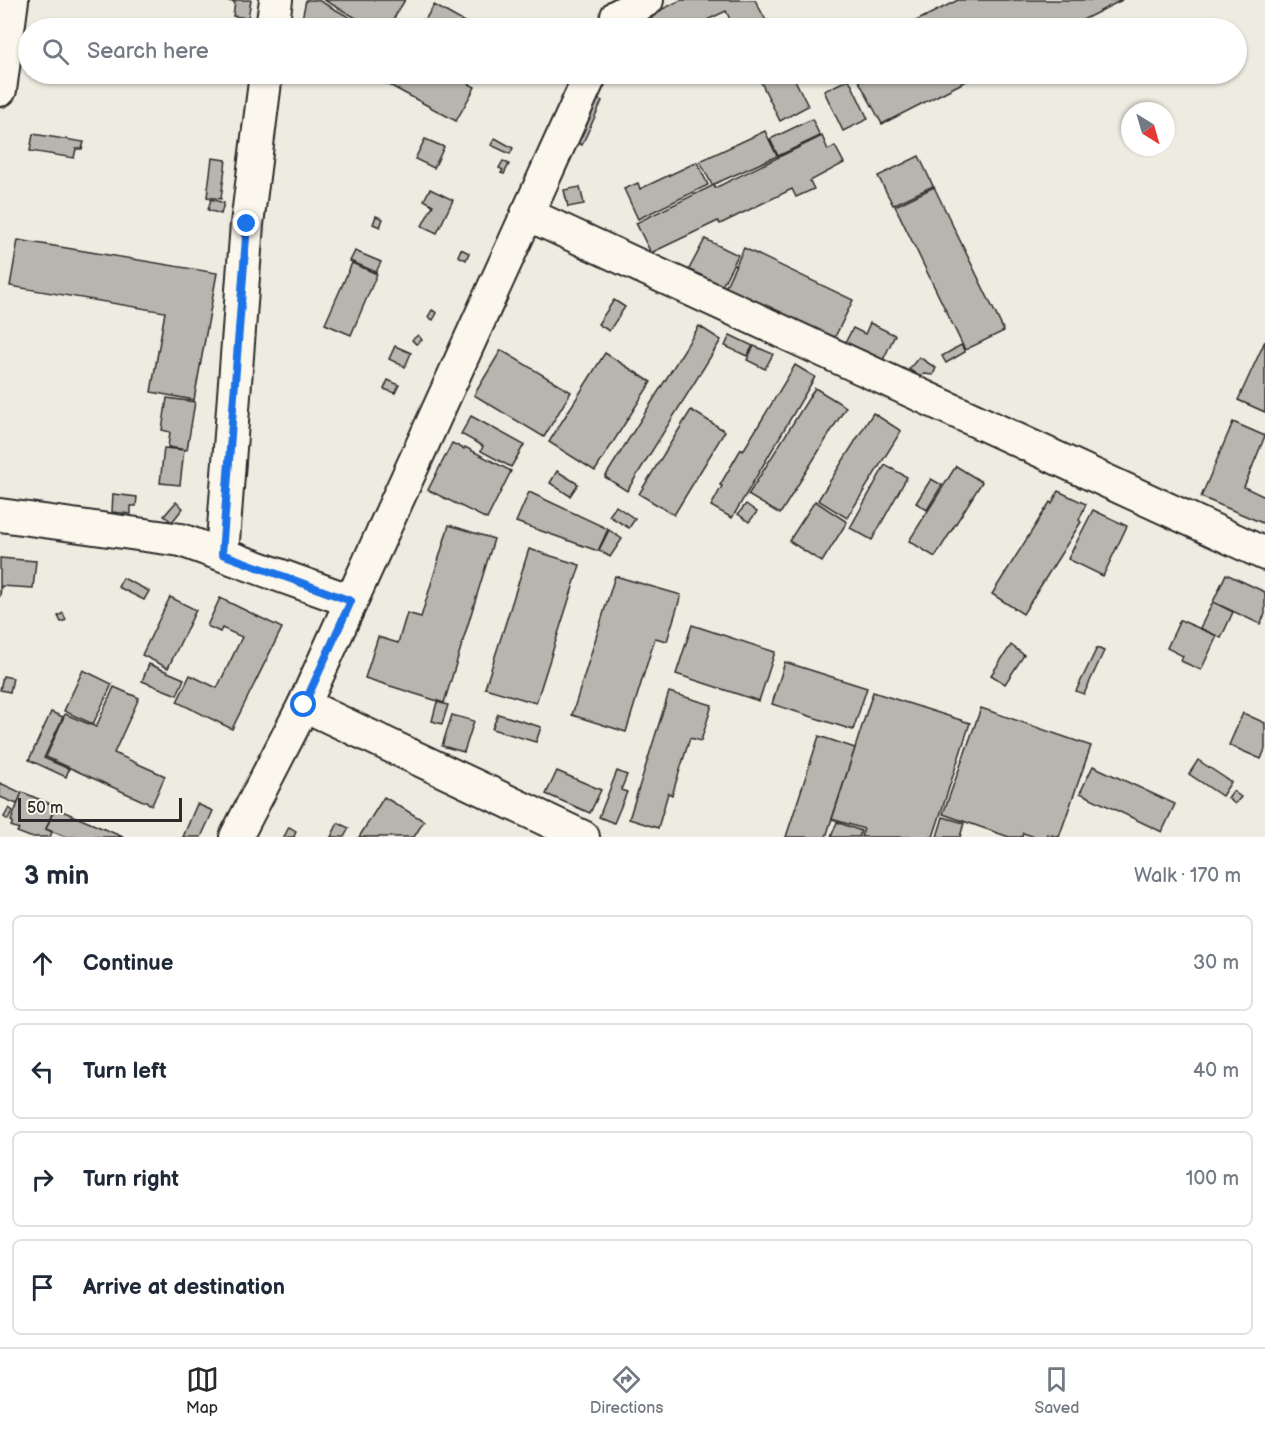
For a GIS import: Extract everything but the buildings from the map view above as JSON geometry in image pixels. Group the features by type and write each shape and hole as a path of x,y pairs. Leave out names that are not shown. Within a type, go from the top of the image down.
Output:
{"street":[{"path":"0,90 12,0"},
{"path":"273,18 276,0"},
{"path":"617,15 647,0"},
{"path":"222,554 247,224 265,84"},
{"path":"236,837 304,705 586,84"},
{"path":"526,214 1265,554"},
{"path":"0,515 181,540 351,601"},
{"path":"304,705 584,837"}],"route":[{"path":"247,224 222,554 351,601 304,705"}]}
